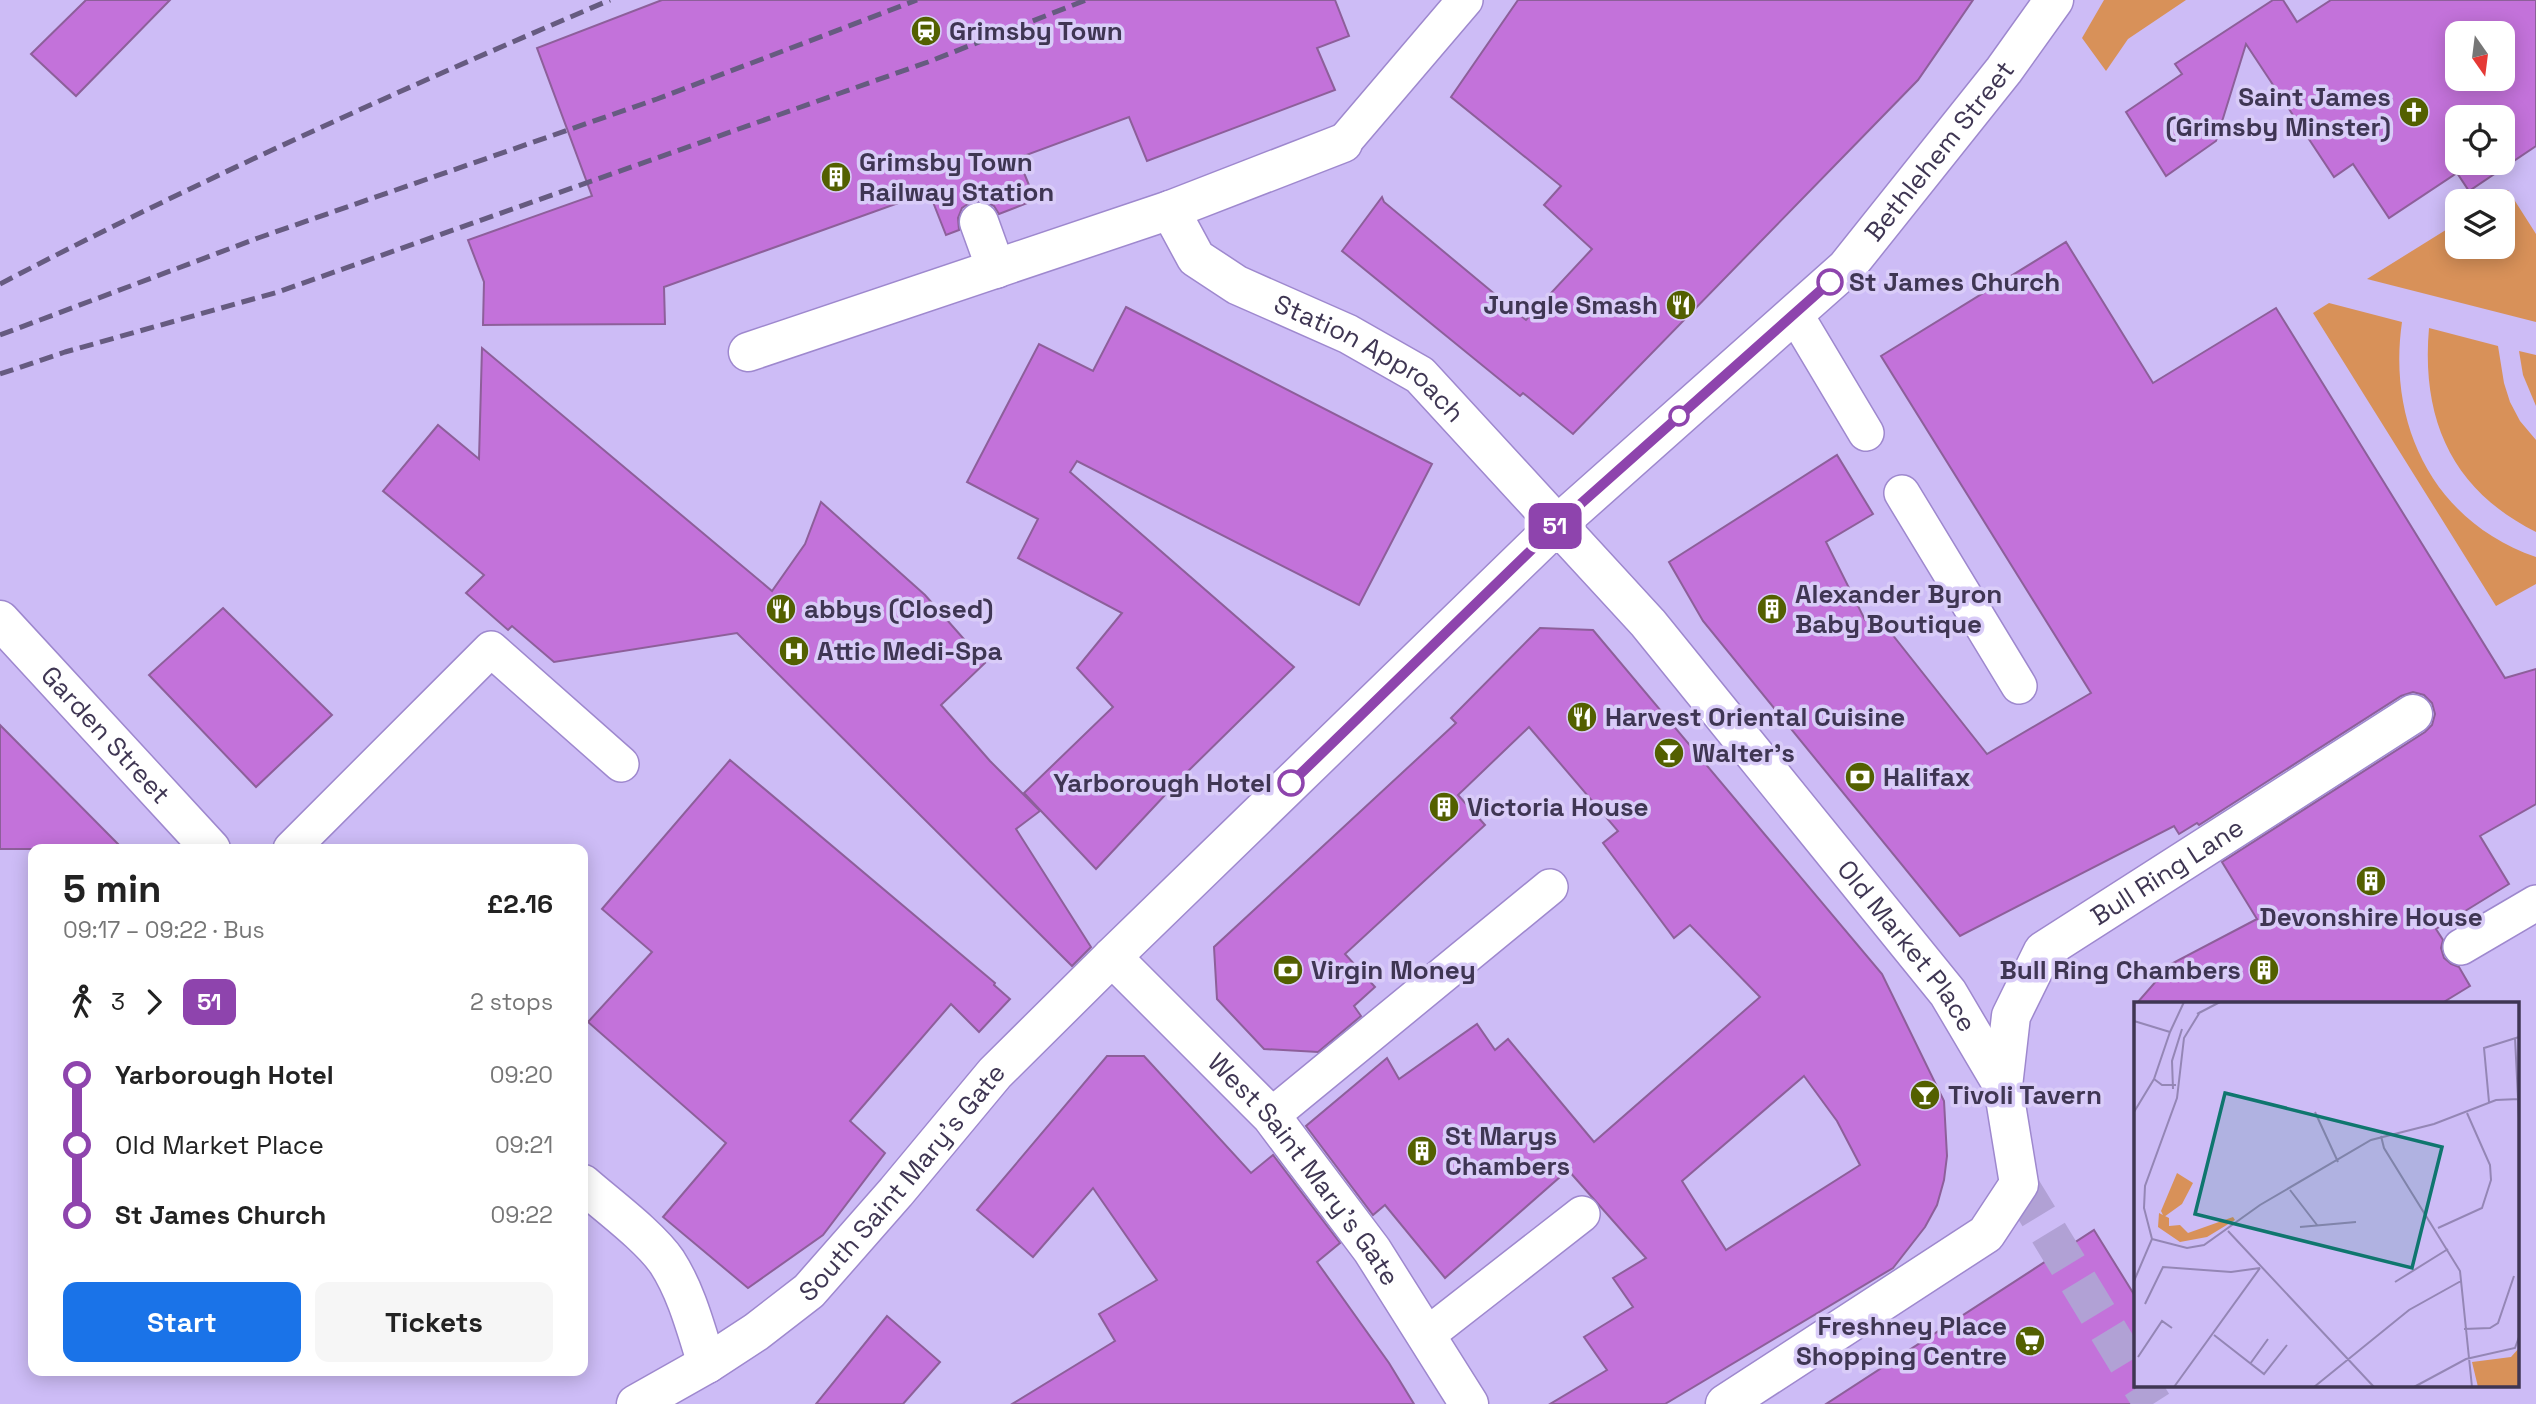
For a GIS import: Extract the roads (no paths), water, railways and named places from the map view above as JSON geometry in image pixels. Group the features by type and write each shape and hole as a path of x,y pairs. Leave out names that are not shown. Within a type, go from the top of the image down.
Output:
{"street":[{"name":"Bethlehem Street","path":"1083,985 1558,524 1846,268 2004,70 2054,0"},
{"path":"748,352 1170,210 1343,143"},
{"name":"Station Approach","path":"1170,210 1196,258 1237,285 1348,334 1420,375 1558,524"},
{"path":"979,222 996,270"},
{"name":"Old Market Place","path":"1558,524 1648,623 1948,993 2003,1086"},
{"name":"Garden Street","path":"0,620 206,844"},
{"name":"Bull Ring Lane","path":"2003,1086 2011,1016 2043,951 2413,714"},
{"name":"West Saint Mary's Gate","path":"1112,957 1271,1116 1371,1250 1469,1404"},
{"name":"South Saint Mary's Gate","path":"636,1404 707,1364 756,1332 809,1291 995,1073 1083,985"},
{"path":"1725,1404 1986,1234 2020,1184 2003,1086"},
{"path":"588,1188 666,1260 682,1290 707,1364"}],"lane":[{"path":"1343,143 1465,0"},
{"path":"1795,314 1866,433"},
{"path":"1902,493 2019,686"},
{"path":"296,844 491,649 621,764"},
{"path":"1271,1116 1550,887"},
{"path":"2461,947 2536,904"},
{"path":"1427,1335 1582,1214"}],"tunnel":[{"path":"2019,1184 2134,1373"},
{"path":"2142,1386 2153,1404"}],"railway":[{"path":"0,284 150,208 302,136 610,0"},
{"path":"0,335 258,238 657,99 917,0"},
{"path":"0,374 65,352 278,292 928,62 1086,0"}],"place":[{"name":"Grimsby Town","path":"926,31"},
{"name":"Saint James (Grimsby Minster)","path":"2414,112"},
{"name":"Grimsby Town Railway Station","path":"836,177"},
{"name":"St James Church","path":"1830,282"},
{"name":"Jungle Smash","path":"1681,305"},
{"name":"abbys (Closed)","path":"781,609"},
{"name":"Alexander Byron Baby Boutique","path":"1772,609"},
{"name":"Attic Medi-Spa","path":"794,651"},
{"name":"Harvest Oriental Cuisine","path":"1582,717"},
{"name":"Walter's","path":"1669,753"},
{"name":"Halifax","path":"1860,777"},
{"name":"Yarborough Hotel","path":"1291,783"},
{"name":"Victoria House","path":"1444,807"},
{"name":"Devonshire House","path":"2371,881"},
{"name":"Virgin Money","path":"1288,970"},
{"name":"Bull Ring Chambers","path":"2264,970"},
{"name":"Tivoli Tavern","path":"1925,1095"},
{"name":"St Marys Chambers","path":"1422,1151"},
{"name":"Freshney Place Shopping Centre","path":"2030,1341"}]}
